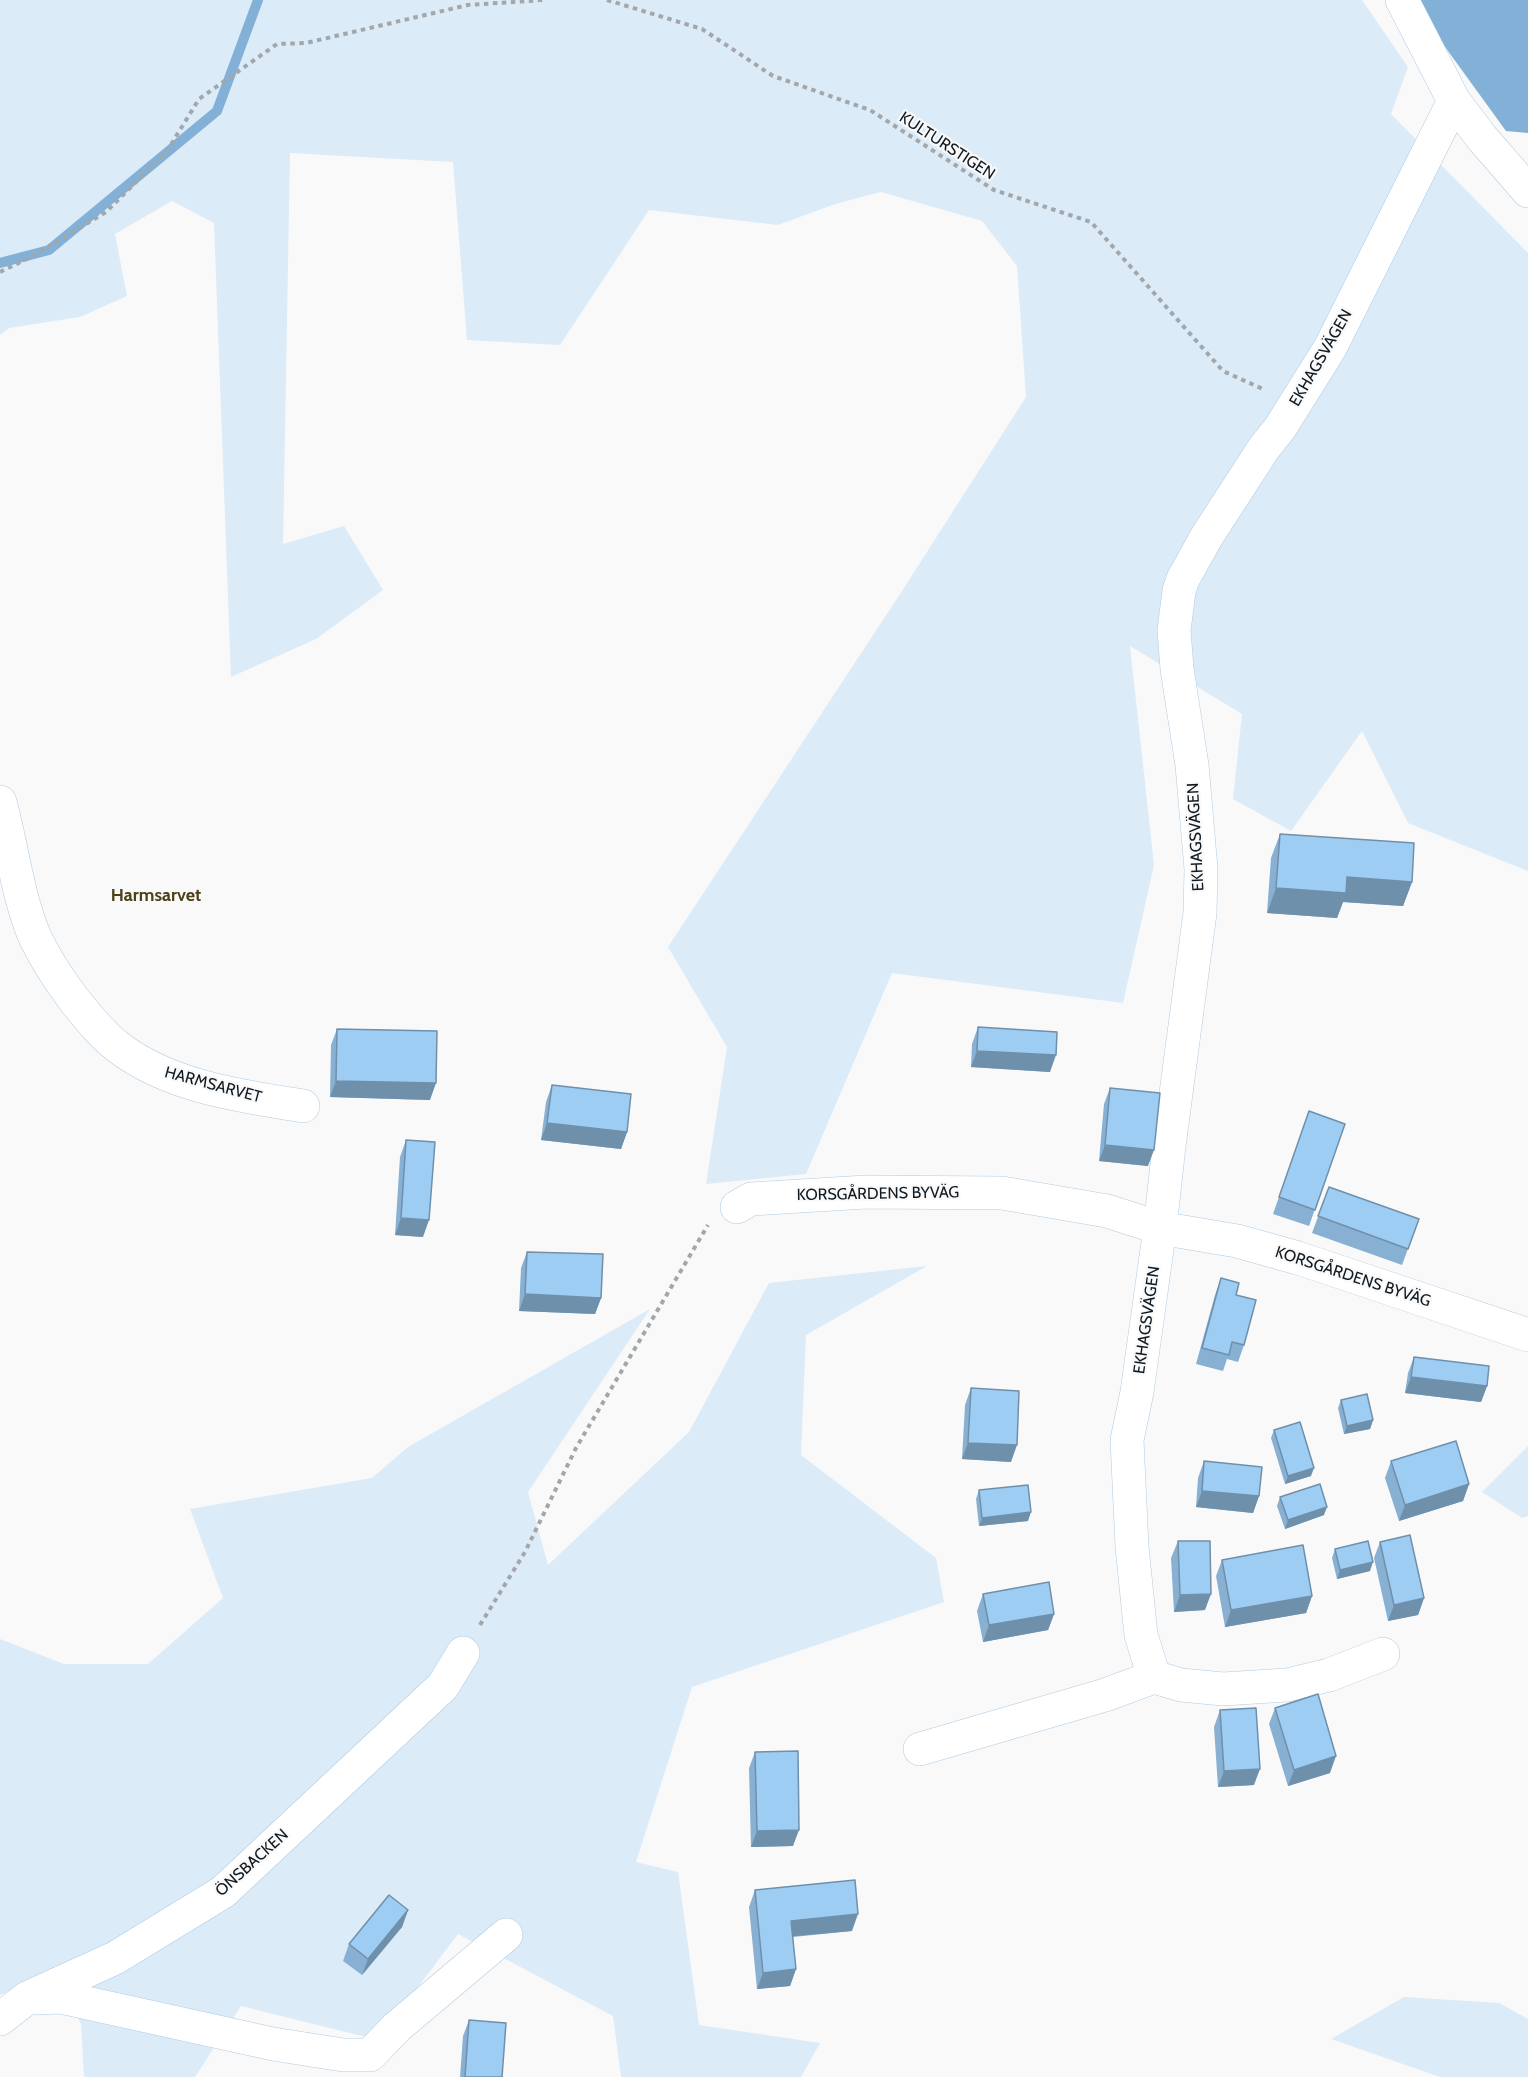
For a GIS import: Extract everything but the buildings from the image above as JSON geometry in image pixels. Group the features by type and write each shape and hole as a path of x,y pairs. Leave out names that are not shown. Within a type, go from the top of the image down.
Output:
{"street":[{"path":"1402,0 1454,100 1482,138 1528,191"},
{"name":"EKHAGSVÄGEN","path":"1154,1677 1141,1635 1132,1548 1127,1440 1137,1392 1161,1228 1169,1146 1200,913 1202,869 1192,765 1177,669 1174,630 1179,591 1207,536 1330,348 1454,100"},
{"name":"HARMSARVET","path":"0,802 23,900 34,934 56,976 92,1023 118,1047 149,1066 175,1077 236,1095 303,1106"},
{"name":"KORSGÅRDENS BYVÄG","path":"737,1207 751,1198 854,1192 1002,1193 1107,1211 1161,1228 1237,1241 1298,1258 1528,1335"},
{"name":"ÖNSBACKEN","path":"0,2019 27,1998 116,1958 223,1892 442,1686 463,1653"},
{"path":"920,1749 1106,1695 1154,1677 1181,1685 1223,1689 1287,1685 1329,1675 1383,1654"},
{"path":"27,1998 60,1997 273,2044 343,2055 370,2055 397,2027 506,1935"}],"path":[{"path":"0,272 33,256 106,212 167,151 199,99 277,44 306,43 468,5 543,0"},
{"name":"KULTURSTIGEN","path":"607,0 702,29 773,76 870,110 994,190 1091,222 1223,371 1258,385 1292,408"},
{"path":"463,1653 525,1552 576,1448 709,1225 737,1207"}],"shaded area":[{"path":"0,0 1362,0 1408,67 1391,114 1528,253 1528,871 1408,823 1362,731 1291,831 1233,799 1242,714 1130,646 1154,865 1123,1003 892,973 806,1174 706,1184 727,1047 668,947 902,591 1026,397 1017,266 982,221 881,192 835,204 778,225 649,210 560,345 467,340 453,162 290,153 283,544 344,526 383,590 316,639 231,677 214,223 172,201 115,234 127,296 80,317 9,328 0,335"},
{"path":"927,1266 806,1335 801,1455 936,1558 944,1602 692,1687 636,1862 678,1872 699,2025 820,2043 801,2077 621,2077 613,2016 458,1934 378,2040 241,2006 195,2077 84,2077 81,2024 56,1974 0,1995 0,1639 64,1664 148,1664 223,1598 190,1509 372,1478 408,1447 650,1309 528,1492 548,1565 689,1432 769,1283"},
{"path":"1528,1446 1528,1516 1522,1518 1482,1492"},
{"path":"1404,1997 1499,2003 1528,2019 1528,2077 1440,2077 1331,2039"}],"water":[{"path":"1411,0 1528,0 1528,133 1506,131"}],"waterway":[{"path":"0,263 49,250 217,111 258,0"}],"district":[{"name":"Harmsarvet","path":"156,896"}]}
